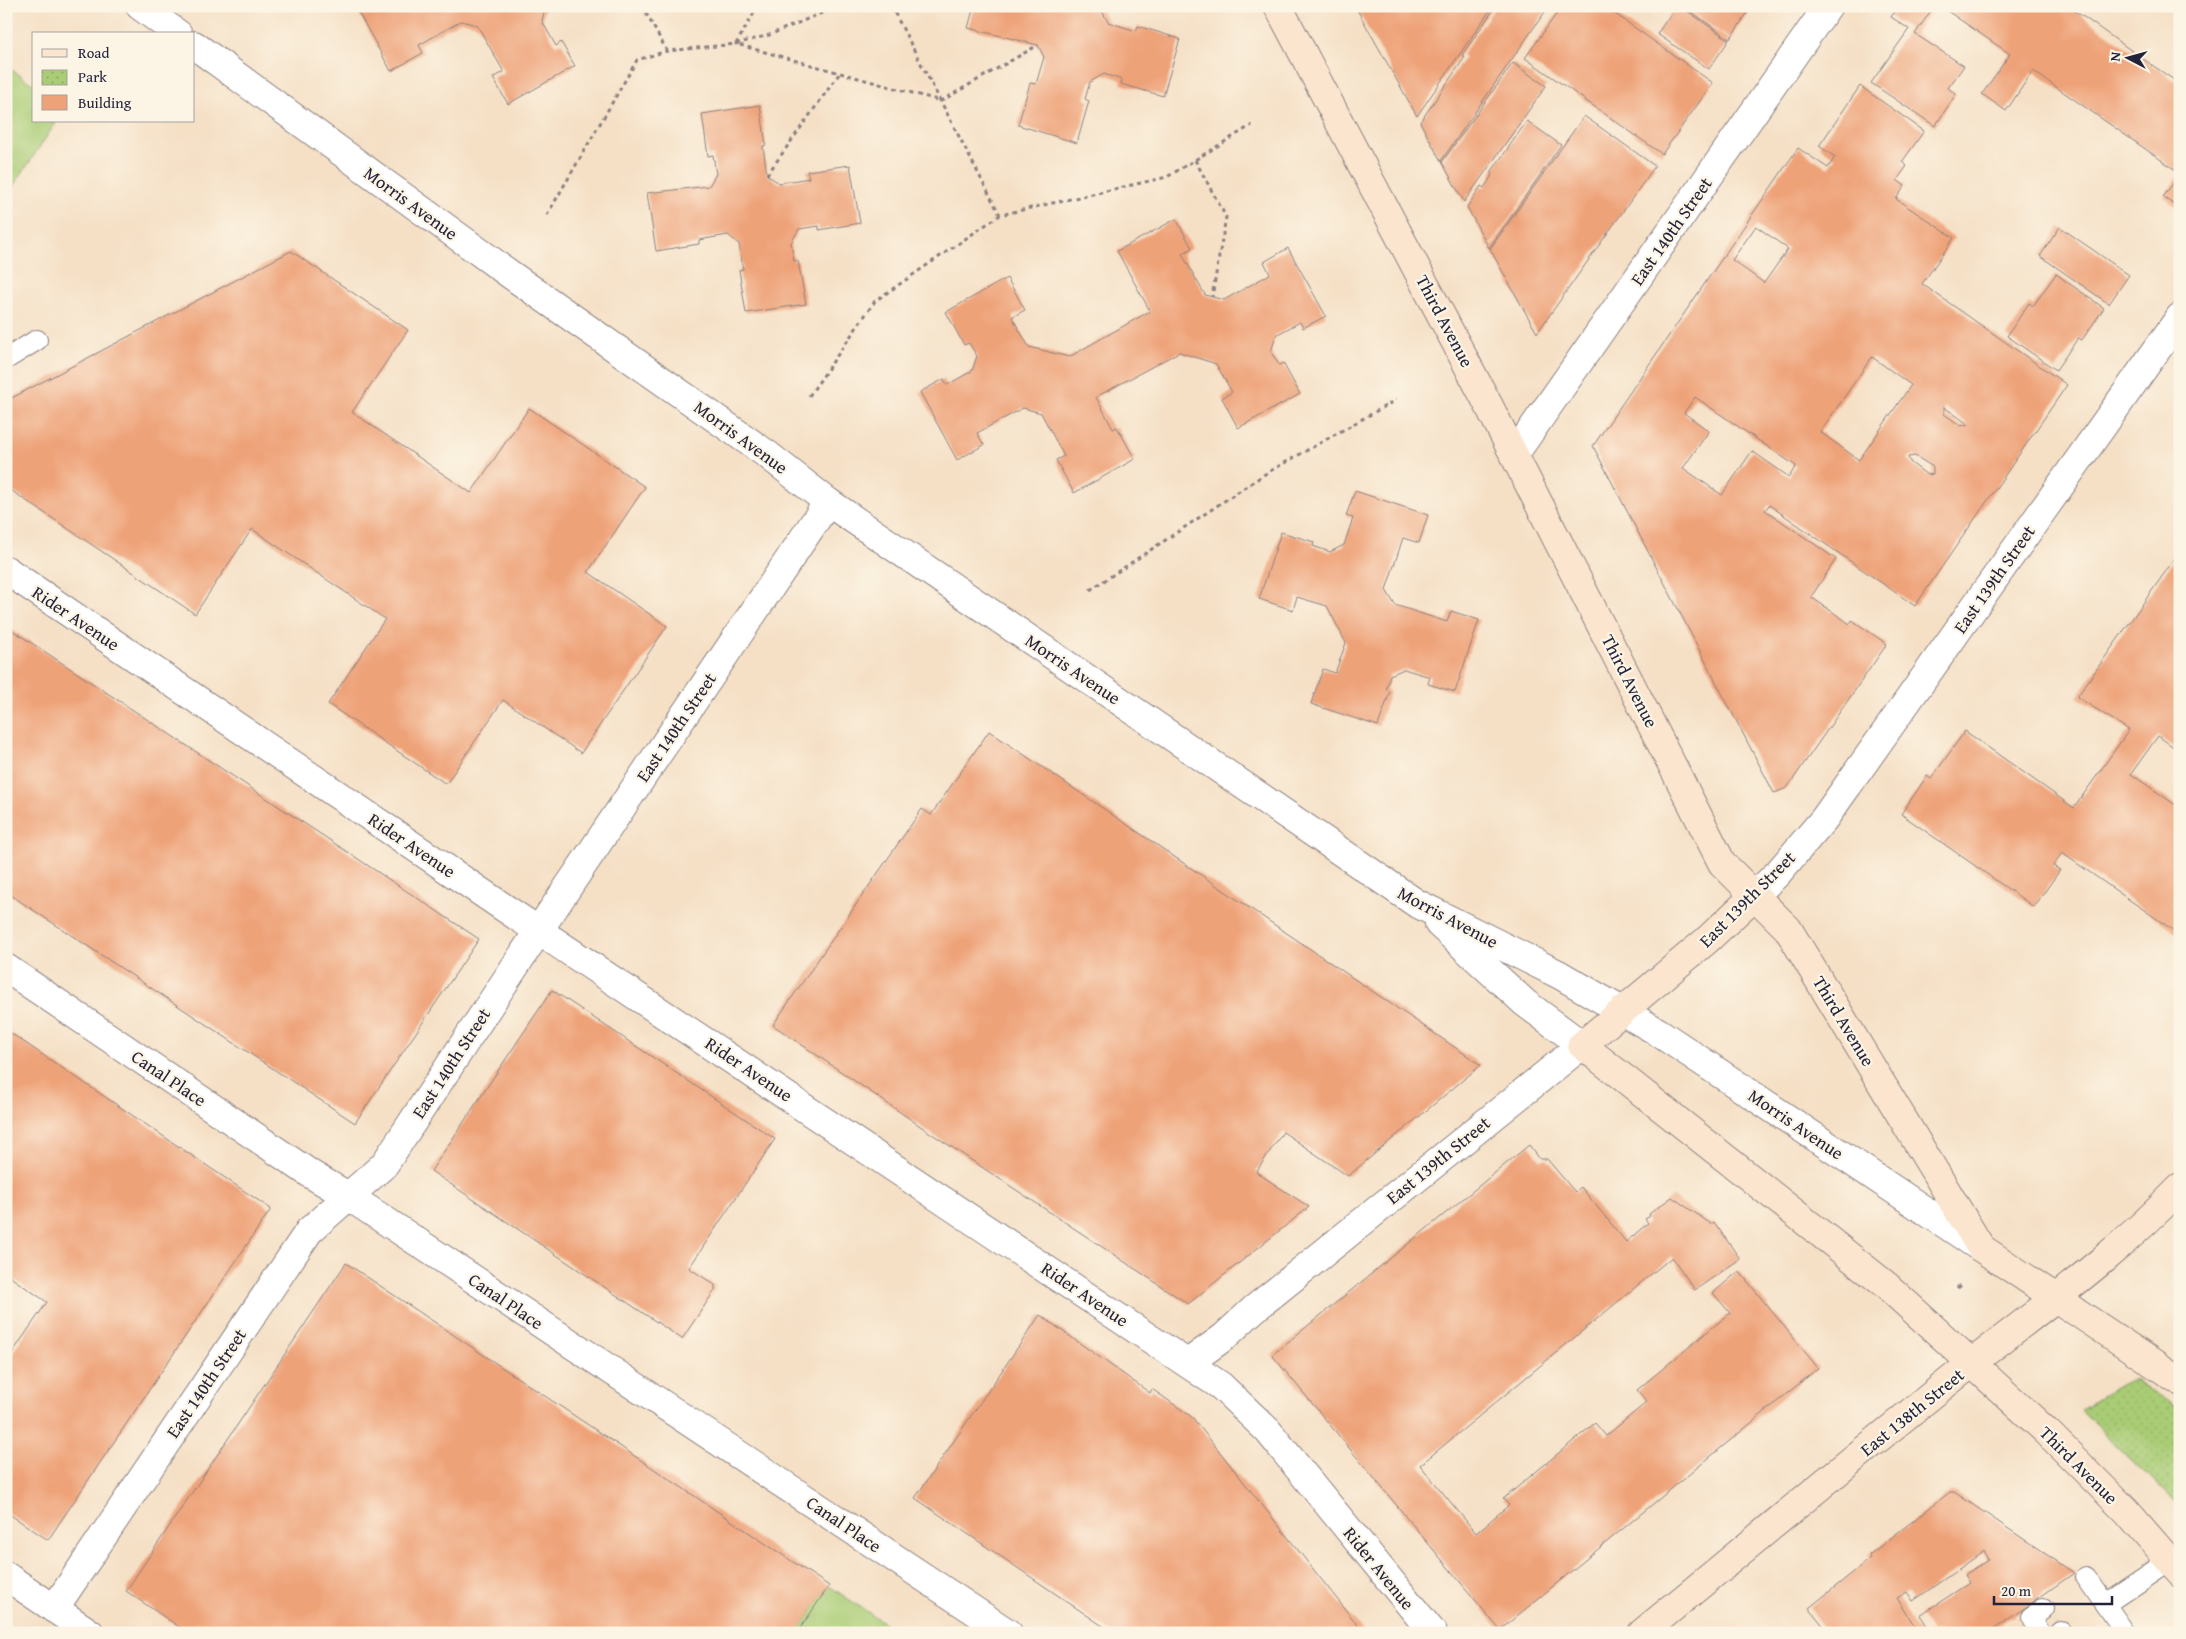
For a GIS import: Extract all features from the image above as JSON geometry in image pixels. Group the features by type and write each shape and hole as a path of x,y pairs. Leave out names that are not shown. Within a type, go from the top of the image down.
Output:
{"main road":[{"name":"Third Avenue","path":"1278,6 1514,455 1722,863 1788,929 1981,1248 2180,1381"},
{"name":"East 139th Street","path":"1582,1045 1706,941 1754,896"},
{"path":"1582,1045 1887,1286 1972,1363"},
{"name":"East 138th Street","path":"1642,1633 1972,1363 2058,1298 2135,1232 2180,1188"},
{"name":"Third Avenue","path":"1972,1363 2127,1512 2174,1567"}],"street":[{"path":"140,6 175,32"},
{"name":"East 140th Street","path":"1514,455 1828,6"},
{"name":"Morris Avenue","path":"195,46 511,275 768,455 828,502 1416,903 1560,975 1666,1038 1981,1248"},
{"name":"East 139th Street","path":"1754,896 1777,874 1824,818 2180,317"},
{"name":"East 140th Street","path":"54,1608 309,1231 384,1165 539,930 828,502"},
{"name":"Rider Avenue","path":"6,570 539,930 1221,1386 1268,1431 1433,1633"},
{"path":"1416,903 1525,1003 1582,1045"},
{"name":"Canal Place","path":"6,968 312,1175 348,1196 1008,1633"},
{"name":"East 139th Street","path":"1188,1363 1224,1337 1254,1310 1582,1045"},
{"path":"6,1576 90,1633"}],"lane":[{"path":"6,359 37,340"},
{"path":"2106,1604 2174,1567"},
{"path":"2086,1577 2126,1633"},
{"path":"2040,1633 2030,1617 2043,1609"}],"path":[{"path":"642,6 667,50"},
{"path":"736,44 758,6"},
{"path":"547,215 637,60 667,50 736,44 769,35 839,6"},
{"path":"891,6 1000,215"},
{"path":"736,44 941,101 1038,45"},
{"path":"767,175 839,74"},
{"path":"809,396 875,301 1000,215 1167,177 1252,125"},
{"path":"1195,160 1226,218 1212,297"},
{"path":"1090,590 1265,474 1396,400"},
{"path":"1957,1288 1962,1283"}],"green space":[{"path":"6,66 32,84 32,122 56,122 6,197"},
{"path":"2134,1378 2180,1410 2180,1507 2080,1410"},
{"path":"829,1586 899,1633 797,1633"}],"building":[{"path":"363,6 548,6 545,8 542,21 556,46 561,42 575,66 508,104 493,78 504,72 477,25 461,21 419,45 423,53 391,71 357,10"},
{"path":"974,6 1104,6 1102,11 1108,22 1136,31 1138,26 1180,39 1163,96 1121,84 1122,80 1104,74 1090,82 1085,99 1089,101 1077,143 1018,125 1030,83 1036,84 1044,57 1038,45 968,28"},
{"path":"1355,6 1493,6 1417,116"},
{"path":"1496,6 1549,6 1441,161 1420,122 1465,57 1462,55"},
{"path":"1562,6 1604,6 1713,83 1662,154 1525,58"},
{"path":"1676,6 1680,6 1729,40 1709,69 1657,34"},
{"path":"1683,6 1752,6 1730,39"},
{"path":"1898,6 1934,6 1915,34 1964,66 1948,88 1956,94 1935,126 1871,83 1909,29 1891,17"},
{"path":"1940,6 2068,6 2180,84 2180,173 2033,71 2006,111 1982,94 2010,54"},
{"path":"1513,63 1546,86 1464,202 1442,162"},
{"path":"1860,86 1924,131 1902,162 1907,166 1897,180 1905,186 1896,199 1954,238 1922,284 2067,385 1915,606 1769,505 1765,510 1836,559 1811,597 1850,624 1852,620 1887,644 1787,788 1774,793 1593,446 1798,148 1828,168 1835,157 1819,146","holes":["1756,226 1788,249 1764,283 1732,260","1872,357 1911,385 1859,460 1820,432","1695,397 1796,466 1789,477 1752,451 1722,495 1683,468 1709,431 1684,413","1944,407 1968,424 1961,426 1944,414","1915,456 1933,467 1933,474 1927,475 1910,462 1908,457"]},
{"path":"760,105 766,145 763,146 767,175 779,183 809,178 807,171 850,165 860,223 819,230 819,226 799,229 791,243 794,261 798,261 806,304 746,313 739,270 743,269 739,244 728,235 699,240 699,244 656,251 647,193 709,186 716,174 713,155 708,156 702,114"},
{"path":"1584,116 1655,166 1537,333 1490,249"},
{"path":"1527,121 1561,145 1489,248 1467,207 1481,186 1484,188 1491,177 1492,171"},
{"path":"2180,174 2180,209 2163,197"},
{"path":"1176,219 1192,248 1182,254 1205,295 1224,300 1270,274 1264,262 1288,248 1326,316 1303,328 1300,322 1276,335 1271,352 1279,365 1283,363 1300,394 1238,428 1222,398 1232,392 1216,364 1179,352 1096,397 1113,429 1117,427 1135,459 1074,493 1056,460 1064,456 1041,413 1023,408 977,433 984,445 957,460 920,392 944,379 947,385 972,371 977,356 969,343 964,345 946,312 1007,278 1025,310 1012,317 1029,347 1069,357 1150,311 1117,251"},
{"path":"2060,227 2129,275 2109,304 2040,256"},
{"path":"291,251 408,330 352,412 471,493 529,408 645,487 588,572 667,626 581,753 503,700 446,784 328,704 385,619 252,529 195,614 6,487 6,401"},
{"path":"2056,274 2104,308 2082,340 2078,338 2056,370 2007,336 2029,303 2033,306"},
{"path":"1355,491 1428,515 1419,543 1403,538 1386,590 1395,605 1447,622 1451,611 1479,620 1455,692 1428,684 1430,677 1404,669 1390,675 1386,690 1390,692 1378,726 1311,704 1323,669 1335,673 1346,643 1327,606 1297,597 1293,610 1259,599 1281,532 1314,542 1313,546 1330,552 1344,545 1353,518 1346,516"},
{"path":"2180,551 2180,741 2175,748 2158,736 2131,774 2180,808 2180,935 2062,853 2053,866 2060,870 2034,907 1901,814 1927,776 1931,779 1965,731 2074,808 2129,730 2077,697"},
{"path":"6,626 479,939 355,1123 6,892"},
{"path":"989,731 1481,1065 1348,1176 1283,1132 1256,1172 1309,1207 1188,1304 929,1132 773,1025 922,809 931,815"},
{"path":"552,990 775,1139 689,1268 715,1285 715,1290 682,1339 431,1171"},
{"path":"9,1032 271,1209 48,1540 6,1512 6,1362 47,1302 6,1274 6,1036"},
{"path":"1529,1145 1540,1159 1547,1159 1575,1192 1581,1187 1626,1242 1648,1223 1645,1219 1650,1216 1649,1214 1672,1197 1711,1224 1714,1222 1740,1259 1695,1290 1672,1257 1420,1465 1476,1533 1509,1505 1503,1499 1595,1423 1606,1436 1647,1402 1637,1390 1730,1313 1713,1293 1739,1271 1818,1368 1500,1630 1272,1355"},
{"path":"346,1263 829,1586 797,1633 188,1633 126,1591"},
{"path":"1040,1315 1150,1393 1152,1389 1192,1417 1364,1633 1113,1633 915,1498"},
{"path":"1950,1492 1954,1492 2074,1573 1989,1633 1932,1633 1920,1615 1969,1583 1964,1575 1988,1560 1983,1552 1913,1601 1907,1592 1897,1598 1919,1633 1829,1633 1809,1608 1871,1558 1869,1555"}]}
